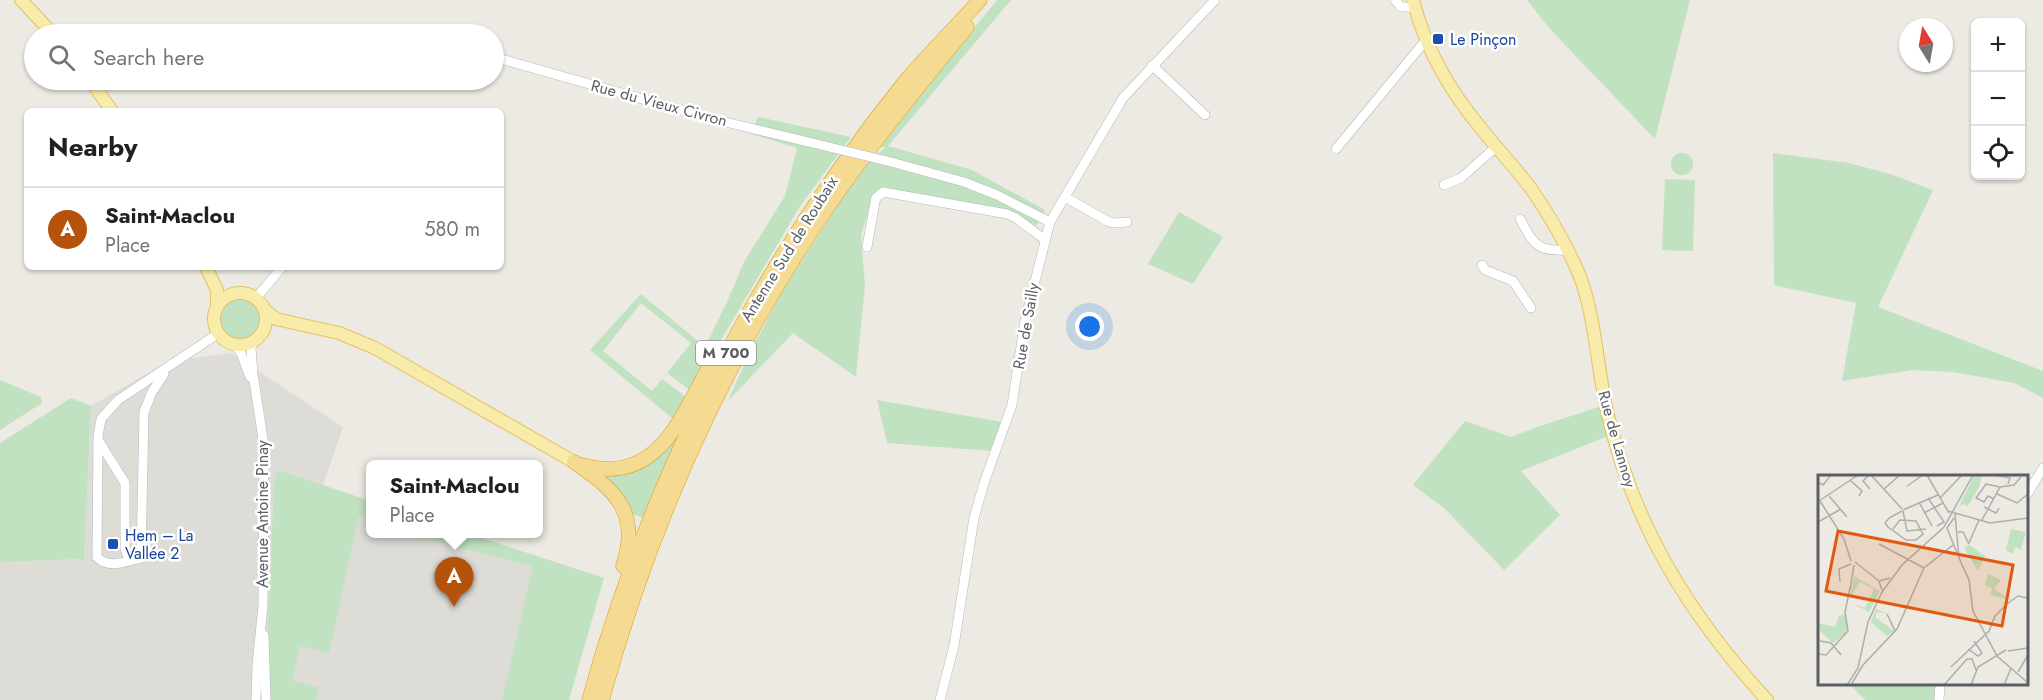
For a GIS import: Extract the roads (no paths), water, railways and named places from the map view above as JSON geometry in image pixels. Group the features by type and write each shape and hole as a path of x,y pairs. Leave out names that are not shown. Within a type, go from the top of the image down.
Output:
{"highway":[{"name":"Antenne Sud de Roubaix","path":"594,699 625,584 658,498 696,413 747,315 794,236 857,145 910,76 980,0"},
{"name":"Antenne Sud de Roubaix","path":"594,699 670,501 711,409 757,321 827,209 890,122 989,0"},
{"path":"574,462 590,467 617,468 641,461 658,450 671,434 726,339 747,315"},
{"path":"574,462 602,481 614,494 623,509 629,533 627,555 595,653 594,699"}],"main road":[{"path":"21,0 44,24"},
{"name":"Rue de Lannoy","path":"1414,3 1426,40 1458,98 1541,204 1568,250 1585,291 1616,446 1641,514 1665,563 1690,604 1725,653 1767,700"},
{"path":"97,90 110,108"},
{"path":"207,270 217,290 214,321 224,339 234,344 245,344 253,342 263,332 276,328 311,327"},
{"path":"214,270 226,286 256,298 276,319 346,336 375,348 574,462"},
{"path":"217,307 228,296 242,293"},
{"path":"263,332 266,320 265,310"}],"street":[{"name":"Rue de Sailly","path":"940,700 954,646 974,518 987,473 1012,405 1025,321 1050,222 1118,105 1152,65 1215,0"},
{"path":"1395,0 1401,8 1414,3"},
{"path":"1336,149 1426,40"},
{"name":"Rue du Vieux Civron","path":"504,60 713,119 964,182 997,195 1050,222"},
{"path":"1152,65 1206,115"},
{"path":"1444,185 1461,178 1496,147"},
{"path":"867,247 874,202 884,192 1007,214 1044,239"},
{"path":"1065,197 1109,222 1116,224 1127,222"},
{"path":"1520,219 1539,248 1568,250"},
{"path":"1482,265 1485,270 1513,281 1531,308"},
{"path":"256,298 279,270"},
{"path":"141,558 113,564 103,562 97,557 98,436 101,419 111,407 219,333"},
{"name":"Avenue Antoine Pinay","path":"253,342 251,351 254,387 264,448 263,606 266,700"},
{"name":"Avenue Antoine Pinay","path":"234,344 254,387"},
{"path":"141,558 144,412 155,386 169,367"},
{"path":"98,436 100,445 125,483 125,552 131,558 141,558"},
{"path":"2028,493 2043,468"},
{"name":"Avenue Antoine Pinay","path":"256,700 256,665 263,606"},
{"path":"1939,700 1940,685"}],"place":[{"name":"Le Pinçon","path":"1438,39"},
{"name":"Hem – La Vallée 2","path":"113,544"},
{"name":"Saint-Maclou","path":"454,607"}]}
